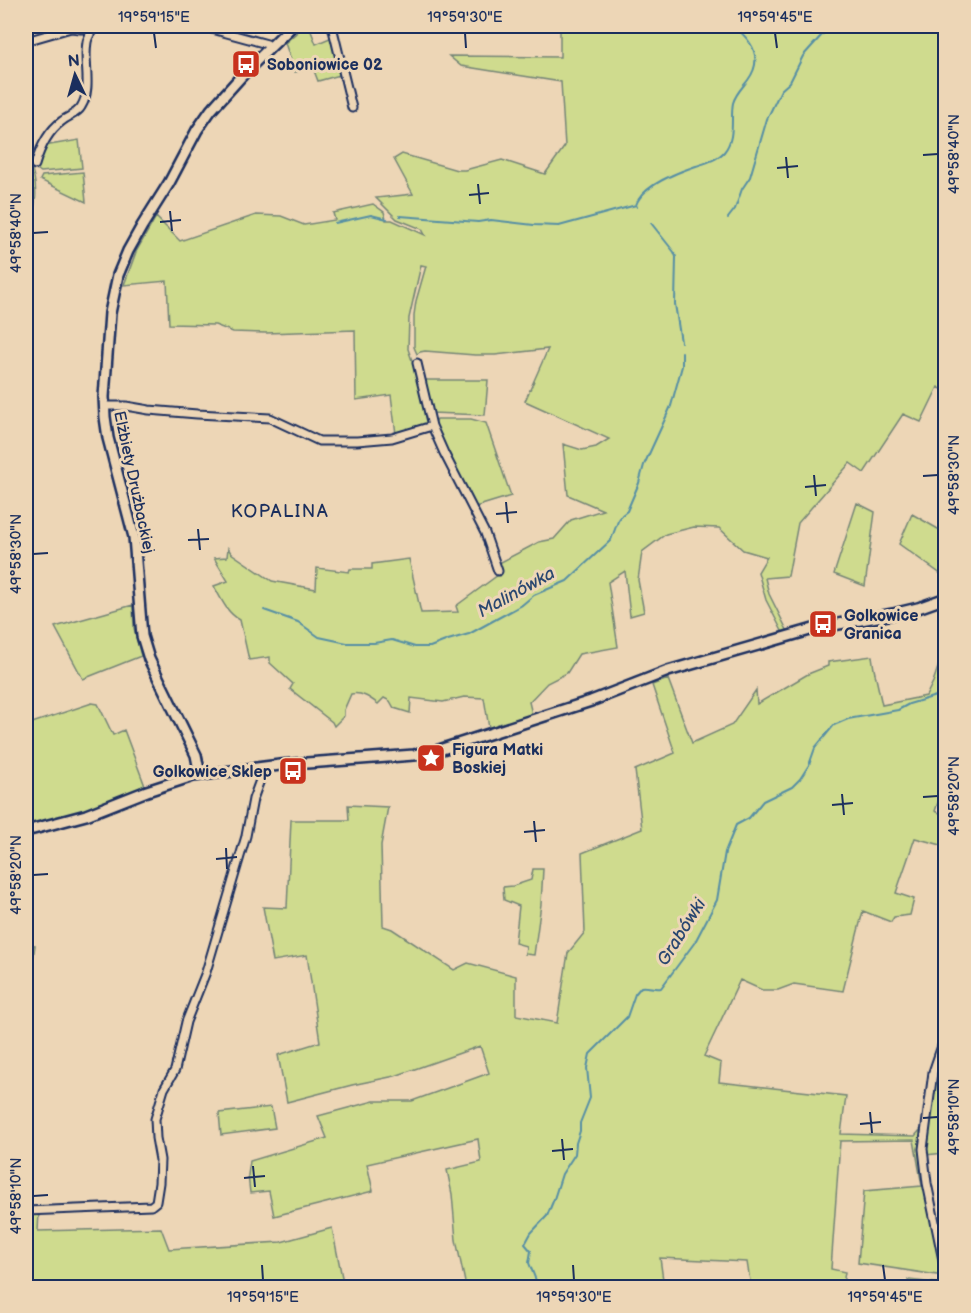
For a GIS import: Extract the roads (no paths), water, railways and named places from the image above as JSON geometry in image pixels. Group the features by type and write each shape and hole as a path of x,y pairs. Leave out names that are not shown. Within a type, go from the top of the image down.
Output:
{"street":[{"path":"26,41 71,28 93,29 104,26"},
{"path":"201,26 271,47"},
{"name":"Elżbiety Drużbackiej","path":"200,775 196,755 160,682 144,644 140,627 134,537 108,438 104,406 110,312 114,288 125,256 169,183 201,123 247,70 292,26"},
{"path":"332,26 352,108"},
{"path":"35,165 39,150 55,128 62,120 81,107 87,89 87,40 93,29"},
{"path":"417,363 432,426 485,533 498,571"},
{"path":"104,406 270,418 319,441 392,438 432,426"},
{"path":"26,831 86,815 184,778 263,767 414,756 436,751 591,701 668,671 817,628 893,614 945,598"},
{"path":"26,1211 151,1206 156,1202 160,1160 155,1119 165,1089 175,1070 186,1022 206,972 246,836 253,799 263,767"},
{"path":"945,1034 933,1071 923,1149 927,1184 945,1275"}],"waterway":[{"name":"Malinówka","path":"637,207 640,198 653,186 680,172 714,159 721,155 728,146 733,103 737,93 753,72 755,64 754,50 750,43 733,26"},
{"path":"728,218 735,209 742,189 750,177 767,119 781,90 790,82 803,56 830,26"},
{"path":"400,216 559,226 636,205"},
{"path":"335,223 371,215 387,219"},
{"name":"Malinówka","path":"651,223 676,257 675,304 681,342"},
{"name":"Malinówka","path":"264,610 298,622 319,637 347,643 392,640 415,647 430,647 469,634 522,605 534,595 567,581 611,540 618,521 627,511 644,465 671,406 682,366 682,352"},
{"name":"Grabówki","path":"539,1288 529,1263 531,1251 525,1244 531,1233 547,1216 562,1174 575,1154 580,1123 590,1098 587,1068 590,1054 627,1017 635,994 641,987 661,988 695,942 717,900 725,852 736,825 749,818 763,801 792,787 800,779 809,765 815,748 834,725 848,719 898,710 909,704 946,693"}],"place":[{"name":"Soboniowice 02","path":"246,64"},
{"name":"Golkowice Granica","path":"823,624"},
{"name":"Figura Matki Boskiej","path":"431,758"},
{"name":"Golkowice Sklep","path":"293,771"}],"district":[{"name":"KOPALINA","path":"280,511"}]}
